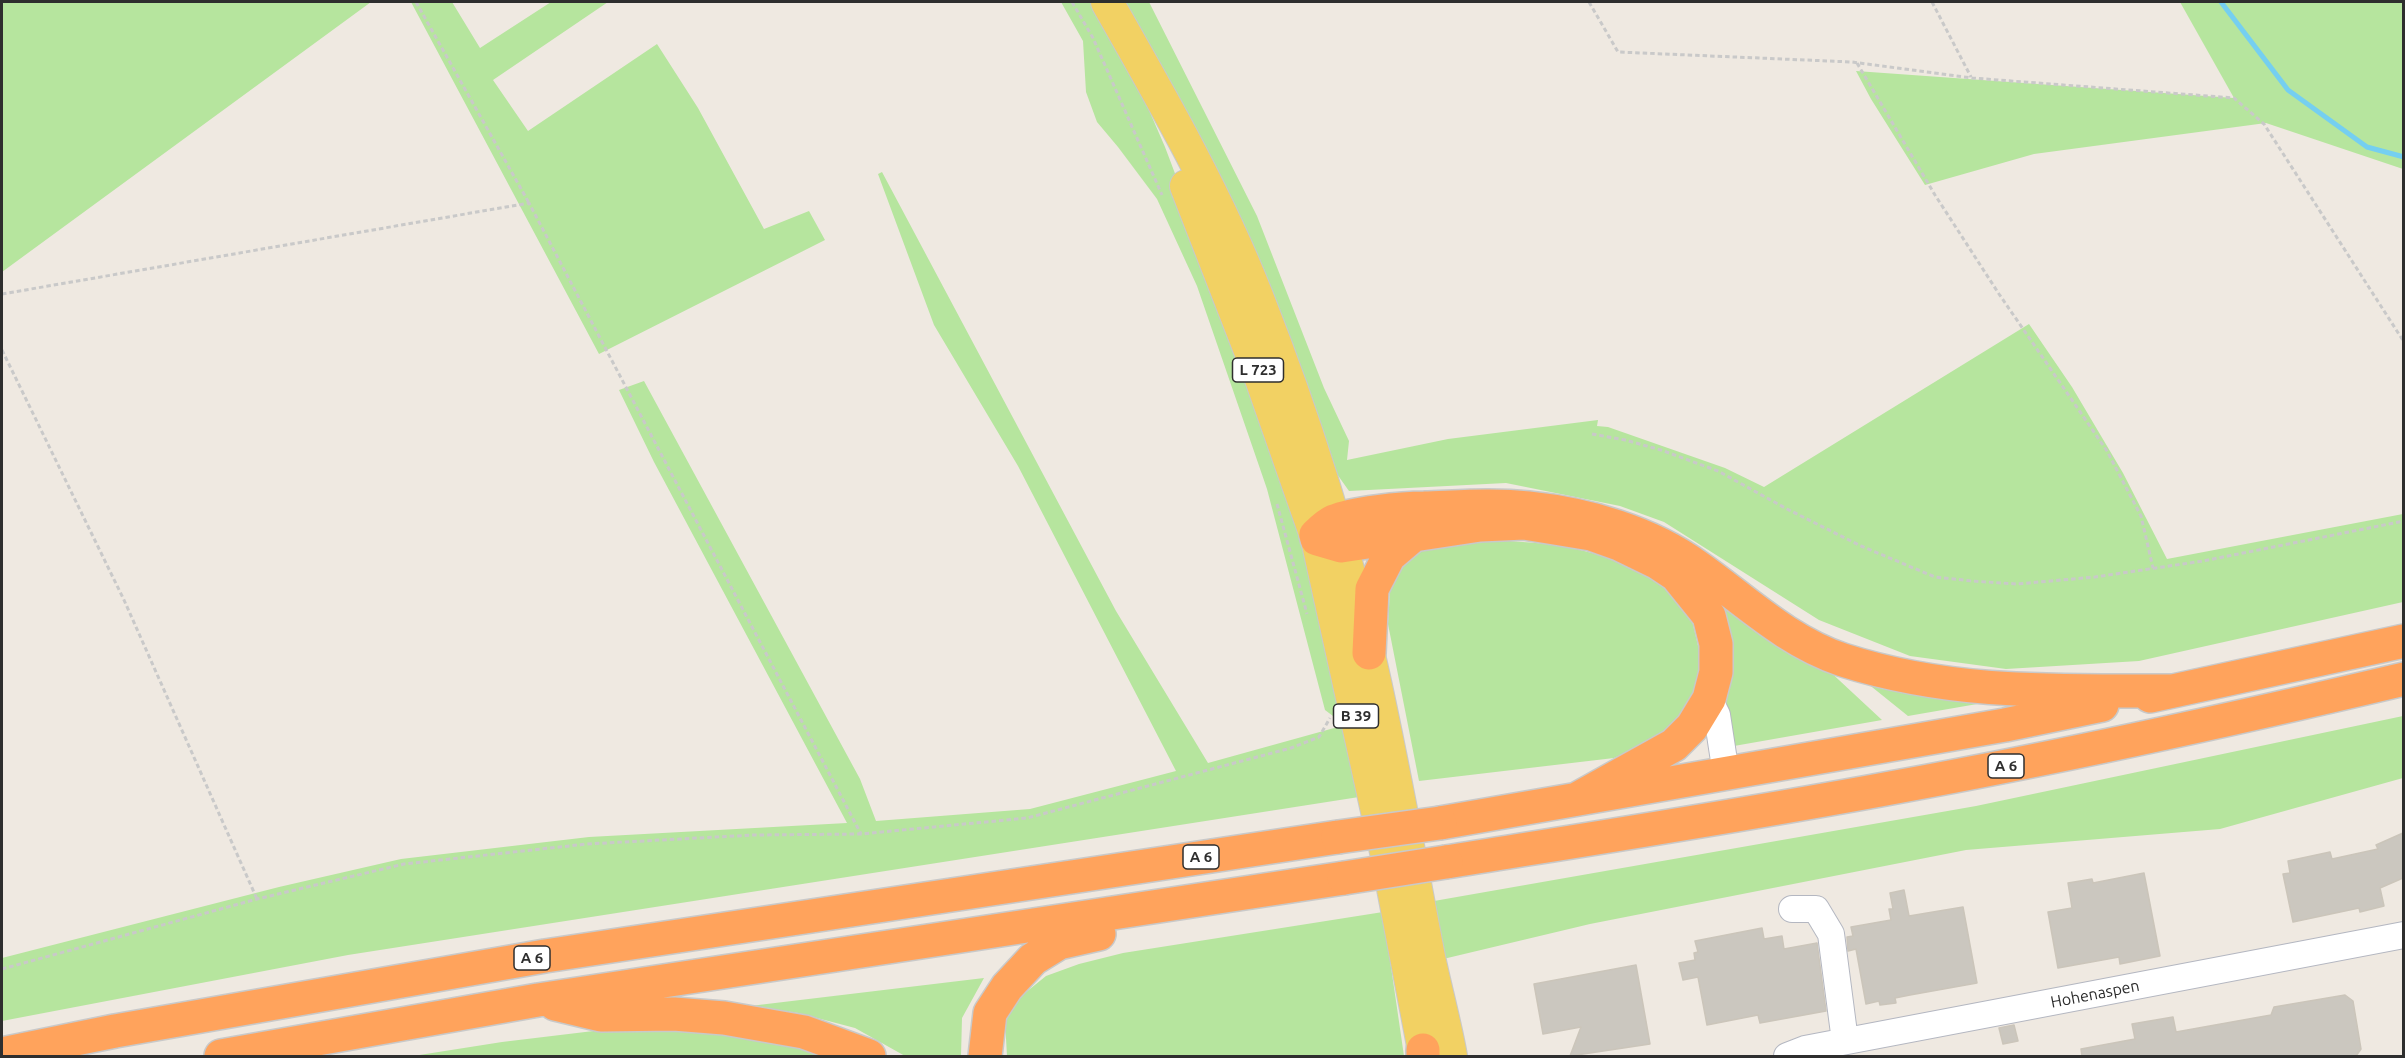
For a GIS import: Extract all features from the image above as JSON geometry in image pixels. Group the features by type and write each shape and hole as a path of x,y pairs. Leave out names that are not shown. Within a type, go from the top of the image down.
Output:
{"highway":[{"path":"1331,535 1406,508 1526,507 1573,514 1666,546 1698,567 1775,626 1840,659 1890,674 1993,690 2171,691"},
{"path":"1331,535 1416,533 1480,525 1524,523 1591,534 1619,544 1658,563 1676,575 1709,616 1716,644 1716,672 1709,699 1692,727 1674,745 1577,799"},
{"path":"1369,653 1372,589 1389,556 1416,533"},
{"name":"A 6","path":"2,1054 115,1031 544,956 1440,823 1726,774 2005,725 2403,641"},
{"name":"A 6","path":"221,1056 538,1000 1344,878 1605,837 1896,787 2198,727 2403,679"},
{"path":"985,1056 990,1013 1006,987 1033,959 1059,943 1090,936 1215,897"},
{"path":"538,1000 601,1015 684,1015 724,1018 766,1025 804,1032 869,1056"}],"main road":[{"name":"L 723","path":"1107,2 1192,156 1256,293 1314,452 1331,535 1369,653"},
{"name":"L 723","path":"1325,581 1331,535"},
{"name":"B 39","path":"1325,581 1431,1055"},
{"name":"B 39","path":"1369,653 1398,786 1429,956 1431,1055"}],"street":[{"path":"1709,699 1717,715 1726,774"},
{"path":"1792,909 1816,909 1831,934 1845,1041"},
{"name":"Hohenaspen","path":"1787,1056 1805,1049 1845,1041 2403,935"}],"path":[{"path":"416,2 529,203 861,834"},
{"path":"1072,2 1093,38 1165,202"},
{"path":"1589,2 1618,52 1857,63 1972,78 2234,98 2264,124 2403,342"},
{"path":"1932,2 1972,78"},
{"path":"1857,63 1941,205 2107,451 2141,516 2153,568"},
{"path":"2,294 529,203"},
{"path":"2,350 124,600 257,899"},
{"path":"1592,434 1661,450 1718,471 1861,546 1935,577 2018,584 2095,577 2203,561 2403,521"},
{"path":"1275,498 1310,625"},
{"path":"2,969 257,899 404,864 576,845 754,835 861,834 1027,818 1291,748 1319,737 1332,715"}],"green space":[{"path":"2,2 371,2 2,272"},
{"path":"411,2 452,2 480,48 551,2 608,2 493,80 528,131 657,44 698,108 764,229 809,211 825,240 599,354"},
{"path":"1061,2 1094,2 1129,64 1165,147 1259,396 1312,581 1343,701 1359,797 348,955 2,1021 2,958 279,887 401,859 589,837 847,823 654,462 619,390 644,381 860,779 876,821 1030,809 1176,771 1018,466 934,325 878,174 882,172 1116,611 1208,763 1345,725 1325,710 1267,489 1197,286 1157,199 1097,122 1086,92 1083,41"},
{"path":"1124,2 1149,2 1257,216 1324,388 1349,441 1347,460 1448,439 1598,420 1597,426 1608,427 1725,468 1764,487 2029,324 2072,387 2123,473 2167,559 2403,514 2403,602 2139,661 2006,669 1910,656 1819,620 1664,522 1620,506 1506,483 1349,491 1332,467"},
{"path":"2180,2 2403,2 2403,169 2266,123 2034,154 1925,185 1856,71 2234,98"},
{"path":"1471,538 1562,545 1614,559 1652,577 1690,612 1700,654 1697,688 1681,719 1647,745 1614,758 1419,781 1388,624 1391,573 1416,550"},
{"path":"1691,573 1811,654 1882,720 1734,746 1726,710 1725,682"},
{"path":"1862,679 2006,699 1908,716"},
{"path":"2403,716 2403,778 2220,829 1966,850 1590,924 1439,960 1434,901 1976,806"},
{"path":"1383,912 1404,1056 1007,1056 1005,1021 1020,997 1046,976 1079,964 1123,953"},
{"path":"984,978 962,1018 961,1056 905,1056 855,1028 798,1013 750,1006"},
{"path":"696,1028 777,1042 827,1056 413,1056 610,1029"}],"building":[{"path":"2403,833 2403,878 2380,888 2384,906 2360,912 2359,908 2293,922 2283,874 2290,873 2288,861 2330,852 2332,859 2378,849 2376,845"},
{"path":"2144,873 2160,956 2120,964 2119,957 2058,968 2048,912 2072,908 2068,883 2092,879 2093,883"},
{"path":"1904,890 1909,916 1963,907 1977,983 1895,998 1896,1003 1880,1005 1879,1001 1866,1004 1856,949 1848,951 1847,937 1853,936 1851,927 1891,920 1889,909 1893,909 1890,893"},
{"path":"1762,928 1764,939 1782,936 1784,949 1817,943 1826,1011 1760,1023 1758,1015 1707,1025 1698,977 1683,980 1679,963 1695,960 1694,953 1698,952 1695,941"},
{"path":"1636,965 1650,1044 1570,1056 1581,1027 1543,1034 1534,984"},
{"path":"2345,995 2353,1001 2361,1049 2356,1056 2082,1056 2081,1049 2135,1039 2132,1024 2173,1017 2176,1032 2271,1015 2274,1007"},
{"path":"2014,1025 2018,1041 2003,1044 1999,1028"}],"waterway":[{"path":"2221,2 2288,90 2367,147 2404,157"}]}
